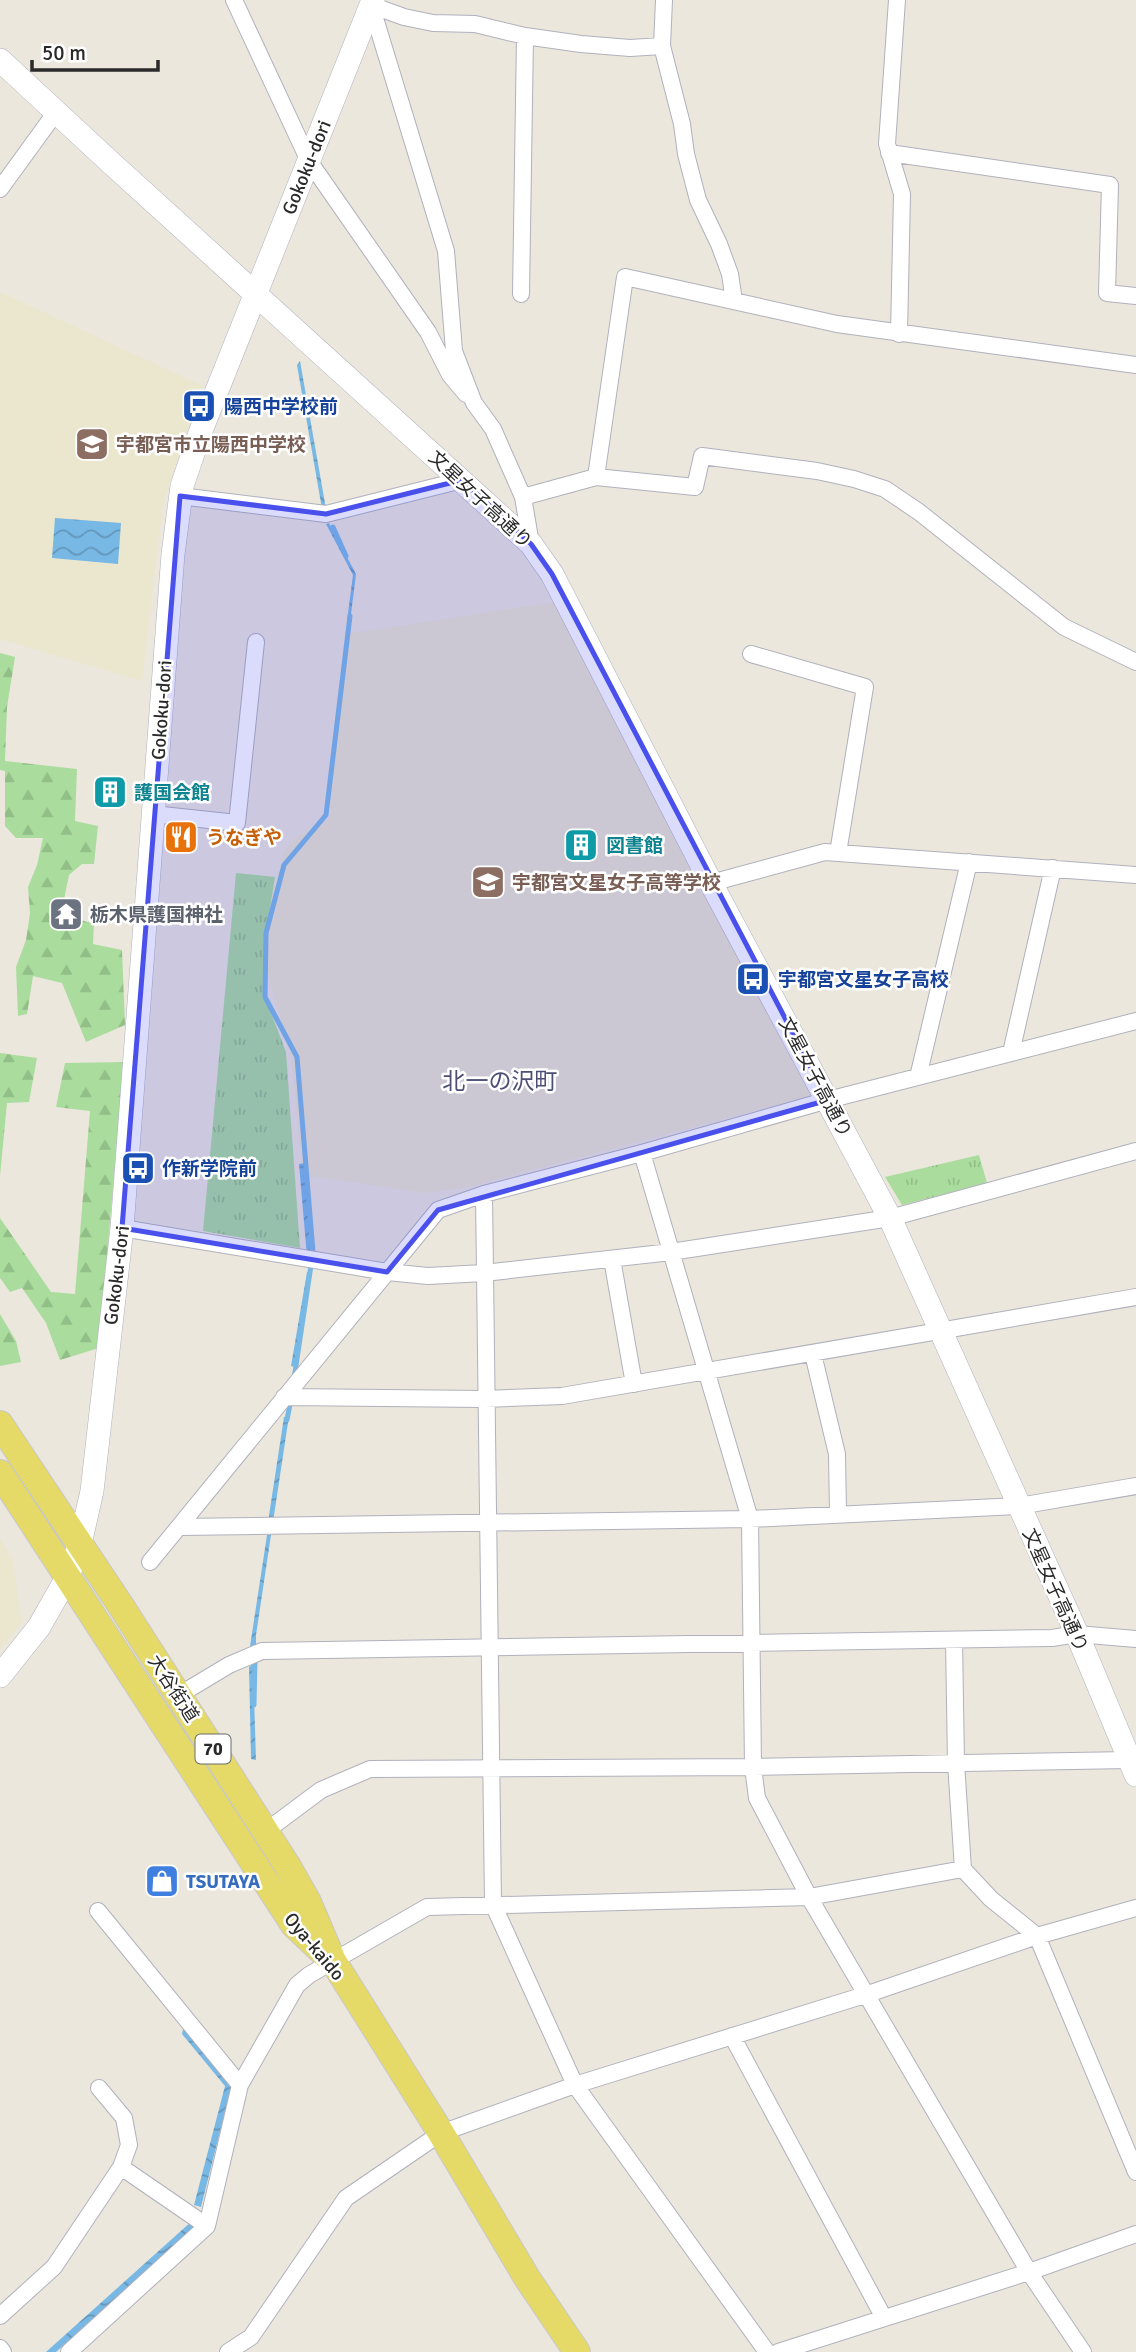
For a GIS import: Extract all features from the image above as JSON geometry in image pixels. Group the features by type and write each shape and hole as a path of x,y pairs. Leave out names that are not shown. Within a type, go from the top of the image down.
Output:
{"main road":[{"name":"大谷街道","path":"0,1424 266,1831 307,1902 333,1961"},
{"name":"Oya-kaido","path":"0,1473 294,1925 333,1961 441,2133 527,2278 577,2352"}],"street":[{"path":"234,0 309,161 428,332 450,375 493,429 523,497 531,544"},
{"path":"664,0 662,46 671,75 686,154 698,200 730,274 734,301"},
{"path":"897,0 887,144 901,194 899,334"},
{"path":"372,2 446,251 454,351 474,403"},
{"path":"372,2 404,17 433,23 475,24 525,36 630,48 662,46"},
{"name":"Gokoku-dori","path":"0,1676 39,1627 68,1576 80,1544 92,1491 122,1228 173,554 180,496 189,461 372,2"},
{"path":"521,294 525,36"},
{"name":"文星女子高通り","path":"0,60 531,544 552,574 711,883 890,1218 1077,1634 1133,1768"},
{"path":"0,189 56,112"},
{"path":"889,153 1110,185 1107,293 1136,296"},
{"path":"596,477 625,277 837,324 1136,365"},
{"path":"523,497 596,477 695,487 702,456 817,471 854,479 885,489 919,512 1064,627 1136,662"},
{"path":"180,496 326,514 462,480"},
{"path":"153,814 237,823 256,642"},
{"path":"751,654 865,687 838,853"},
{"path":"711,883 825,852 1136,874"},
{"path":"918,1077 969,862"},
{"path":"1011,1053 1053,869"},
{"path":"150,1562 438,1210 484,1194 828,1100 1136,1021"},
{"path":"122,1228 387,1272 428,1276 484,1273 671,1252 890,1218 1136,1151"},
{"path":"642,1153 750,1519 753,1767 757,1798 809,1897 1030,2272 1083,2352"},
{"path":"484,1194 493,1904 575,2085 767,2352"},
{"path":"612,1259 634,1384"},
{"path":"284,1397 485,1399 562,1396 1136,1297"},
{"path":"813,1354 837,1454 838,1514"},
{"path":"178,1527 750,1519 1018,1506 1136,1486"},
{"path":"178,1695 229,1665 262,1651 1052,1638 1077,1634 1136,1639"},
{"path":"954,1640 956,1763 963,1869 991,1899 1037,1936 1136,2172"},
{"path":"266,1831 321,1790 370,1769 956,1763 1133,1768"},
{"path":"69,2352 207,2226 240,2085 297,1985 427,1907 809,1897 963,1869"},
{"path":"228,2352 251,2337 346,2198 441,2133 575,2085 868,1994 1037,1936 1136,1908"},
{"path":"99,1911 240,2085"},
{"path":"732,2036 884,2318"},
{"path":"0,2316 54,2267 121,2167 129,2145 124,2118 99,2088"},
{"path":"121,2167 207,2226"},
{"path":"778,2352 1030,2272 1136,2235"}],"highlighted area":[{"path":"462,480 531,544 552,574 828,1100 438,1210 387,1272 122,1228 180,496 326,514"}],"shaded area":[{"name":"宇都宮市立陽西中学校","path":"0,292 203,386 163,502 142,681 0,639"},
{"name":"宇都宮文星女子高等学校","path":"556,602 816,1094 468,1187 425,1193 303,1175 290,1047 265,958 267,912 284,852 295,838 329,819 346,634"},
{"path":"0,1539 12,1558 22,1622 0,1650"}],"green space":[{"path":"0,653 15,657 7,707 5,761 77,769 75,821 98,826 94,864 82,864 69,875 61,914 94,924 93,944 122,950 125,1025 86,1042 62,983 33,976 27,1014 18,1016 16,967 26,940 30,913 28,887 37,865 43,838 16,838 5,826 5,771 0,770"},
{"path":"236,873 275,877 266,933 265,997 286,1052 300,1248 203,1231"},
{"path":"0,1053 37,1058 29,1102 7,1103 0,1176"},
{"path":"124,1062 99,1348 60,1360 46,1323 22,1288 10,1292 0,1278 0,1218 51,1292 75,1294 90,1111 56,1107 65,1063"},
{"path":"979,1155 987,1183 902,1205 885,1177"},
{"path":"0,1314 16,1341 21,1362 0,1366"}],"water":[{"path":"300,361 326,509 322,509 297,365"},
{"path":"55,518 121,523 118,564 52,558"},
{"path":"329,523 356,574 350,622 347,621 353,575 326,524"},
{"path":"305,1163 311,1258 307,1257 299,1164"},
{"path":"307,1272 310,1272 295,1367 291,1366"},
{"path":"289,1416 273,1522 268,1522 284,1417"},
{"path":"267,1535 271,1535 256,1648 249,1653"},
{"path":"253,1664 256,1760 251,1759 249,1667"},
{"path":"184,2024 232,2084 201,2207 194,2205 225,2086 182,2034"},
{"path":"192,2221 197,2225 56,2352 46,2352"}],"waterway":[{"path":"333,527 346,556"},
{"path":"294,1379 313,1252 297,1057 265,997 266,933 284,865 326,815 350,616"},
{"path":"287,1420 291,1399"},
{"path":"254,1705 255,1659"}],"place":[{"name":"陽西中学校前","path":"199,406"},
{"name":"宇都宮市立陽西中学校","path":"92,444"},
{"name":"護国会館","path":"110,792"},
{"name":"うなぎや","path":"181,837"},
{"name":"図書館","path":"581,845"},
{"name":"宇都宮文星女子高等学校","path":"488,882"},
{"name":"栃木県護国神社","path":"66,914"},
{"name":"宇都宮文星女子高校","path":"753,979"},
{"name":"作新学院前","path":"138,1168"},
{"name":"TSUTAYA","path":"162,1881"}],"district":[{"name":"北一の沢町","path":"500,1081"}]}
